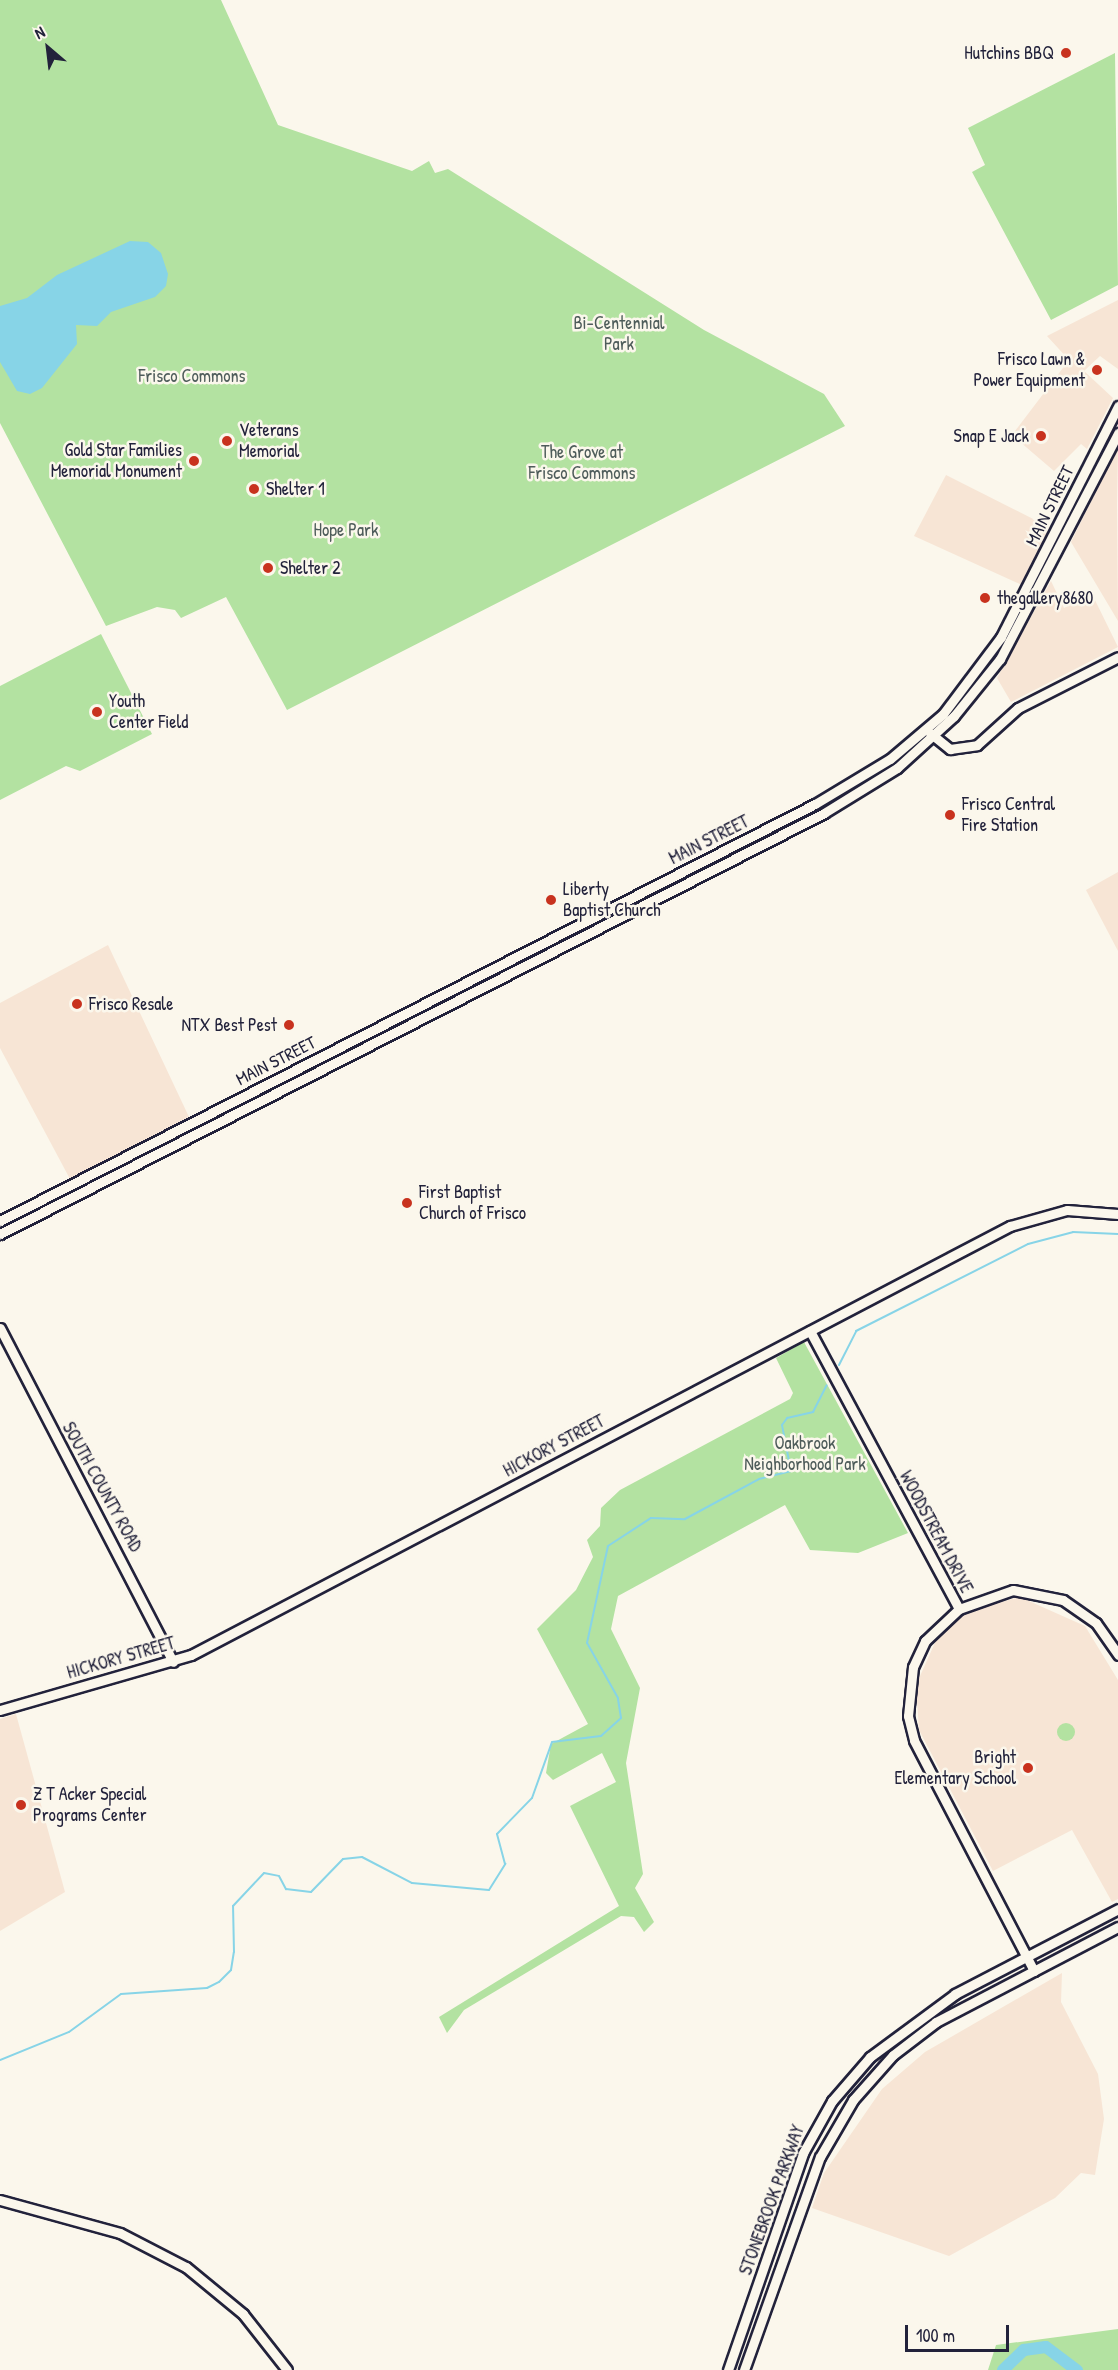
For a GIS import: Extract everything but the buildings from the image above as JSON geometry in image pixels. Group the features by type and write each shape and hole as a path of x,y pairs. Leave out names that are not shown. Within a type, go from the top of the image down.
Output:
{"main road":[{"name":"MAIN STREET","path":"0,1221 853,784 926,729 974,678 1001,637 1118,405"},
{"name":"MAIN STREET","path":"0,1234 861,793 934,736 981,687 1022,624 1118,433"},
{"path":"926,729 950,749 977,745 1018,708 1118,657"},
{"path":"588,920 593,932"},
{"path":"377,1029 383,1039"},
{"path":"345,1045 351,1055"},
{"path":"276,1080 282,1090"},
{"path":"52,1208 80,1187 80,1180"},
{"path":"25,1209 30,1219"},
{"name":"HICKORY STREET","path":"0,1710 173,1662 1029,1218 1067,1210 1118,1214"},
{"name":"SOUTH COUNTY ROAD","path":"0,1328 173,1662"},
{"name":"WOODSTREAM DRIVE","path":"810,1331 958,1609 925,1641 913,1667 908,1716 919,1751 1034,1971"},
{"path":"958,1609 991,1593 1045,1593 1095,1623 1118,1655"},
{"name":"STONEBROOK PARKWAY","path":"728,2370 803,2153 832,2101 870,2057 915,2019 1027,1956 1118,1909"},
{"name":"STONEBROOK PARKWAY","path":"744,2370 820,2157 854,2100 914,2037 1118,1927"},
{"path":"0,2200 120,2233 186,2266 243,2314 287,2370"},
{"path":"742,2332 756,2338"}],"shaded area":[{"path":"1118,300 1118,369 1100,356 1084,371 1113,398 1087,449 1081,444 1054,471 1012,435 1069,360 1047,336"},
{"path":"1118,447 1117,504 1118,621 1071,542"},
{"path":"946,475 1049,527 1022,585 914,536"},
{"path":"1051,581 1064,608 1092,594 1118,647 1011,702 997,678"},
{"path":"1118,872 1118,951 1086,890"},
{"path":"108,945 189,1117 70,1179 0,1048 0,1003"},
{"name":"Bright Elementary School","path":"1020,1597 1085,1626 1118,1680 1118,1899 1112,1902 1072,1830 993,1871 919,1730 916,1685 938,1636 965,1612"},
{"name":"Z T Acker Special Programs Center","path":"16,1714 65,1892 0,1931 0,1719"},
{"path":"1062,1973 1061,2002 1098,2074 1104,2119 1095,2175 1081,2173 1055,2198 949,2256 812,2208 824,2173 882,2089 925,2052"}],"green space":[{"name":"Frisco Commons","path":"0,0 221,0 278,125 412,171 429,161 435,173 448,169 704,330 824,394 845,426 287,710 226,597 181,618 175,610 157,607 106,626 0,423"},
{"path":"1115,53 1118,285 1051,320 972,172 985,165 968,128"},
{"path":"101,634 152,734 80,771 66,766 0,800 0,686"},
{"name":"Oakbrook Neighborhood Park","path":"804,1342 908,1533 858,1553 810,1550 785,1505 618,1596 611,1629 640,1688 626,1763 643,1874 635,1888 654,1922 644,1932 634,1917 621,1916 464,2010 447,2033 439,2017 619,1906 570,1806 616,1782 602,1753 553,1780 546,1773 551,1744 588,1724 537,1629 576,1590 593,1557 587,1540 600,1526 601,1508 620,1490 790,1399 793,1393 776,1358"},
{"path":"1066,1723 1072,1726 1075,1732 1072,1738 1066,1741 1060,1738 1057,1732 1060,1726"},
{"path":"1118,2329 1118,2370 988,2370 996,2345"}],"water":[{"path":"130,241 148,242 161,253 168,274 166,286 155,297 111,312 97,326 76,325 77,344 42,388 30,394 17,391 0,362 0,306 27,298 57,275"}],"waterway":[{"path":"839,1365 856,1331 1028,1244 1073,1232 1118,1234"},
{"path":"0,2060 69,2032 121,1994 207,1988 219,1982 231,1970 234,1952 233,1906 264,1873 279,1876 286,1889 311,1892 343,1859 362,1857 412,1883 489,1890 505,1864 497,1834 532,1798 552,1742 601,1736 621,1718 618,1698 587,1643 608,1546 651,1518 685,1519 759,1479 791,1471 782,1425 787,1418 813,1412 827,1385"},
{"path":"1003,2370 1024,2350 1046,2347 1077,2370"}],"place":[{"name":"Hutchins BBQ","path":"1066,53"},
{"name":"Frisco Lawn & Power Equipment","path":"1097,370"},
{"name":"Snap E Jack","path":"1041,436"},
{"name":"Veterans Memorial","path":"227,441"},
{"name":"Gold Star Families Memorial Monument","path":"194,461"},
{"name":"Shelter 1","path":"254,489"},
{"name":"Shelter 2","path":"268,568"},
{"name":"thegallery8680","path":"985,598"},
{"name":"Youth Center Field","path":"97,712"},
{"name":"Frisco Central Fire Station","path":"950,815"},
{"name":"Liberty Baptist Church","path":"551,900"},
{"name":"Frisco Resale","path":"77,1004"},
{"name":"NTX Best Pest","path":"289,1025"},
{"name":"First Baptist Church of Frisco","path":"407,1203"},
{"name":"Bright Elementary School","path":"1028,1768"},
{"name":"Z T Acker Special Programs Center","path":"21,1805"}],"park label":[{"name":"Bi-Centennial Park","path":"619,334"},
{"name":"The Grove at Frisco Commons","path":"582,463"},
{"name":"Hope Park","path":"346,530"}]}
